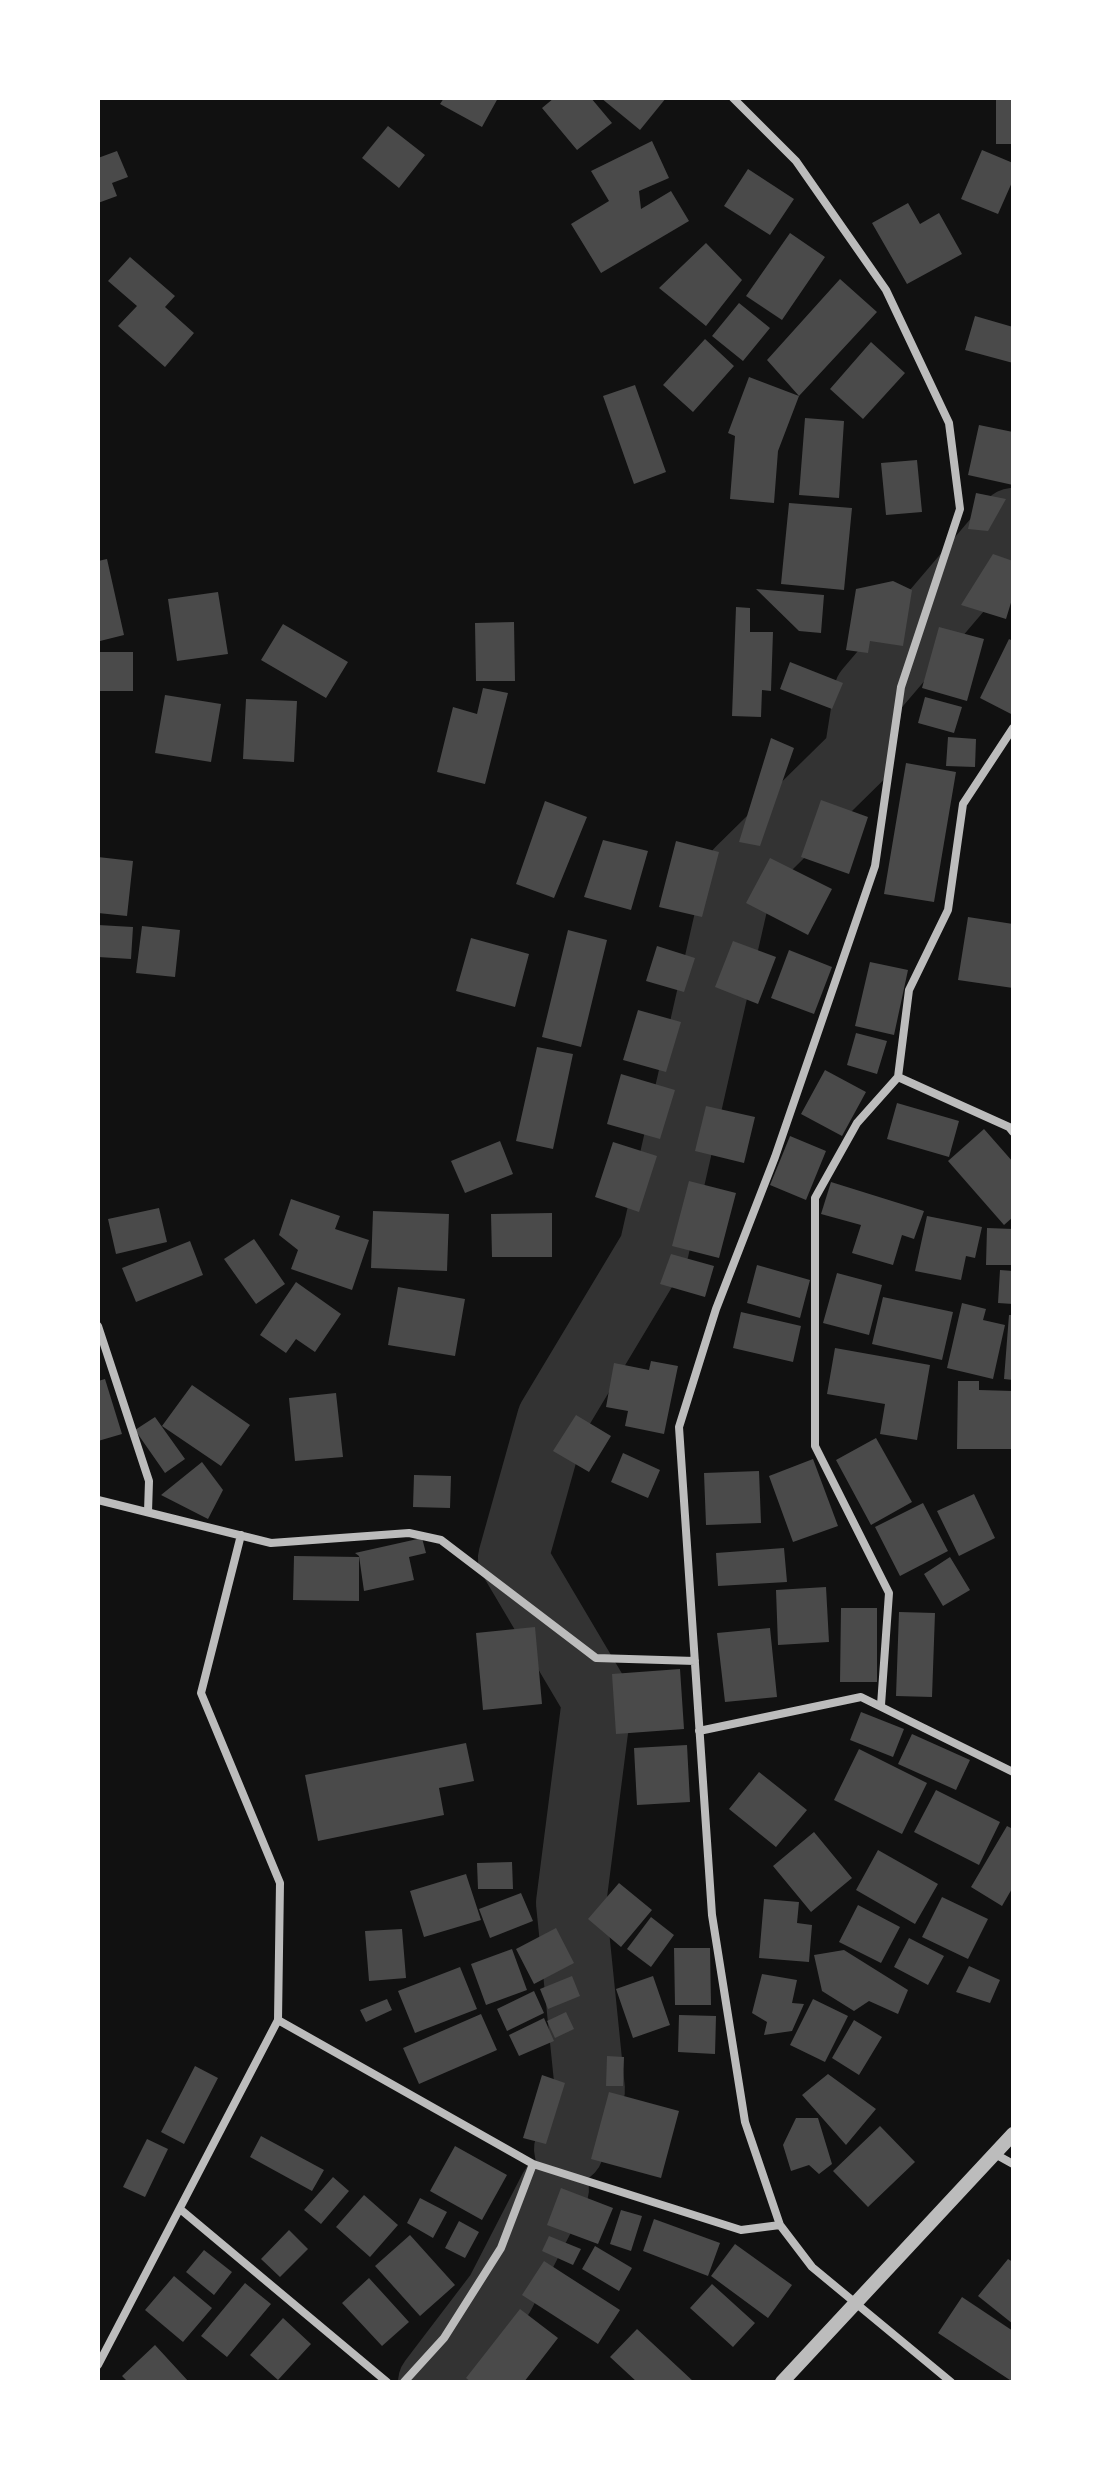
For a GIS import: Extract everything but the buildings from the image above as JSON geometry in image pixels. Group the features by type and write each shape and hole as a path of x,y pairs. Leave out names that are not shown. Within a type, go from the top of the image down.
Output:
{"street":[{"path":"733,98 796,161 886,290 949,423 960,509 901,687 875,866 775,1157 716,1309 679,1427 712,1915 745,2122 780,2225 812,2267 951,2382"},
{"path":"881,1705 889,1593 815,1446 815,1198 857,1123 898,1077 909,990 948,910 963,804 1013,728"},
{"path":"898,1077 1009,1127 1013,1132"},
{"path":"98,1326 149,1481 148,1512"},
{"path":"98,1500 271,1543 409,1533 441,1540 596,1658 695,1661"},
{"path":"98,2365 278,2020 280,1883 201,1693 241,1535"},
{"path":"699,1731 861,1697 1013,1772"},
{"path":"278,2020 533,2164 741,2230 780,2225"},
{"path":"782,2382 1013,2134"},
{"path":"995,2154 1013,2164"},
{"path":"404,2382 444,2338 501,2248 533,2164"},
{"path":"180,2209 387,2382"}],"waterway":[{"path":"569,2149 590,2090 571,1903 597,1700 513,1558 552,1419 654,1249 740,872 859,755 869,692 1013,523"},
{"path":"433,2382 500,2294 554,2189"}]}
